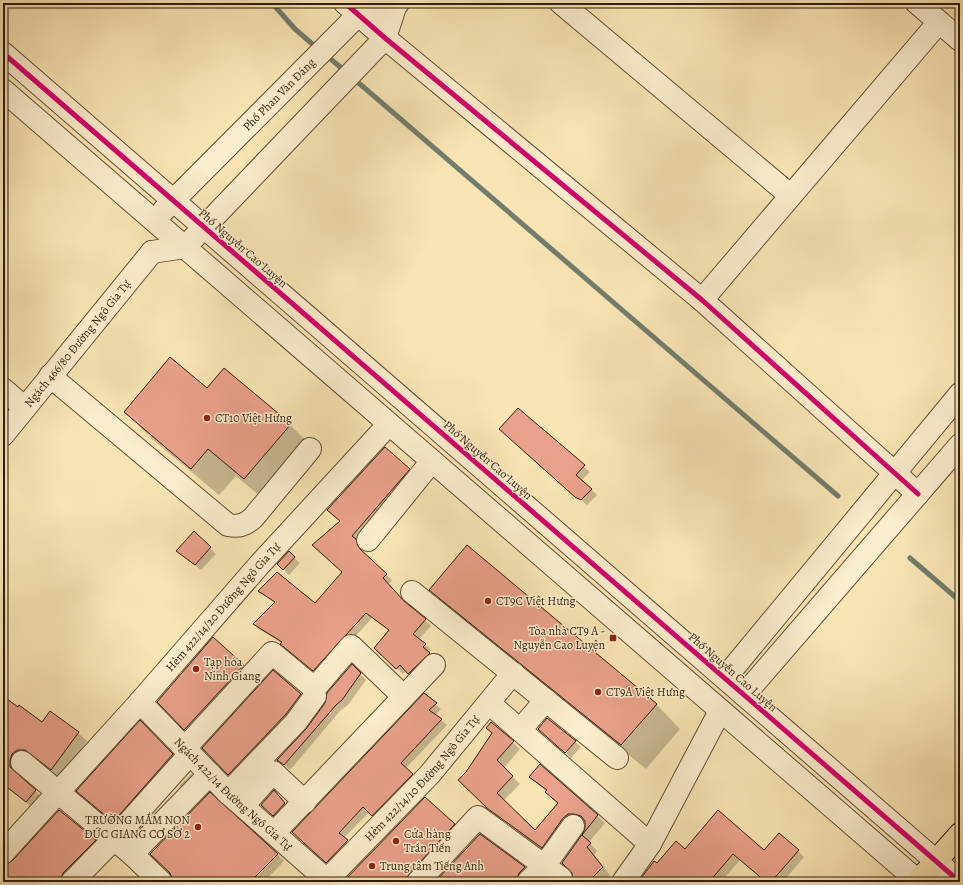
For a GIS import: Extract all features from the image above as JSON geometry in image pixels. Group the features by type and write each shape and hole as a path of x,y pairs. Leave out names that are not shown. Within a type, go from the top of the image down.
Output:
{"main road":[{"path":"918,882 960,834"}],"street":[{"path":"561,3 790,194"},
{"path":"917,3 960,40"},
{"path":"154,221 152,252 185,248 385,38 396,5 352,9"},
{"path":"352,9 385,38 702,300 918,494"},
{"name":"Phố Phan Văn Đáng","path":"154,221 173,200 330,44 352,9"},
{"path":"702,300 790,194 939,22"},
{"name":"Phố Nguyễn Cao Luyện","path":"3,53 960,882"},
{"path":"3,90 918,882"},
{"name":"Ngách 466/80 Đường Ngô Gia Tự","path":"3,435 152,252"},
{"path":"50,376 228,525 237,526 245,524 253,518 310,449"},
{"path":"3,388 25,408"},
{"path":"725,678 896,474 960,394"},
{"name":"Hẻm 422/14/20 Đường Ngô Gia Tự","path":"3,853 140,702 255,569 389,424"},
{"path":"744,695 960,445"},
{"path":"368,540 432,461"},
{"path":"412,592 473,643 514,673 617,758"},
{"path":"235,799 296,722 315,691 351,646 403,696"},
{"path":"72,882 114,839 187,751 272,653 315,691"},
{"path":"274,833 434,665"},
{"name":"Hẻm 422/14/10 Đường Ngô Gia Tự","path":"327,881 430,774 514,673"},
{"path":"520,730 546,700"},
{"name":"Ngách 422/14 Đường Ngô Gia Tự","path":"140,702 235,799 327,881"},
{"path":"489,703 650,844"},
{"path":"623,882 650,844 720,711"},
{"path":"22,762 132,854 154,879"},
{"path":"235,799 273,772 305,802"},
{"path":"132,854 210,774"},
{"path":"418,882 478,817 552,872"},
{"path":"529,882 552,872 573,826"}],"building":[{"name":"CT10 Việt Hưng","path":"170,357 207,388 224,368 291,424 244,479 208,449 191,469 124,412"},
{"path":"518,408 585,465 576,475 592,489 581,500 575,497 499,429"},
{"path":"385,447 410,469 352,536 356,539 360,549 387,574 383,578 404,601 426,619 413,634 426,644 423,647 430,653 408,674 400,665 396,669 374,648 389,630 366,613 313,671 280,644 282,642 253,624 275,602 258,591 277,572 315,603 342,572 312,545 340,521 327,510"},
{"path":"194,531 211,547 195,565 176,551"},
{"path":"467,545 657,704 621,745 429,590"},
{"path":"289,551 295,557 283,570 277,564"},
{"path":"213,637 244,665 184,730 157,702"},
{"path":"352,664 361,673 342,700 284,765 277,760 306,729 325,703 327,693"},
{"path":"273,670 301,694 286,714 228,775 202,748"},
{"path":"424,693 437,703 429,710 442,719 401,763 413,774 372,816 363,807 339,833 348,840 326,863 292,832"},
{"path":"3,696 18,707 19,705 42,722 50,711 79,732 51,770 25,750 17,750 12,754 10,767 36,790 26,802 3,784"},
{"path":"547,718 576,741 565,753 538,729"},
{"path":"140,720 173,754 113,822 76,791"},
{"path":"491,722 514,741 497,760 513,776 497,793 535,830 558,803 545,792 547,790 529,777 540,764 598,815 582,835 591,843 587,847 603,867 588,882 572,882 572,873 562,863 583,833 585,821 581,816 568,814 563,818 542,848 487,808 458,780 466,772 492,733 486,728"},
{"path":"274,790 285,803 273,816 261,805"},
{"name":"TRƯỜNG MẦM NON ĐỨC GIANG CƠ SỞ 2","path":"210,792 278,854 250,882 173,882 170,873 150,854"},
{"path":"425,797 455,824 409,874 406,882 343,882"},
{"path":"59,810 96,840 63,873 60,882 9,882 3,877 3,865 12,861"},
{"path":"718,810 764,850 779,833 799,850 771,882 766,882 733,854 709,882 638,882 654,861 657,863 676,841 685,849"},
{"path":"480,834 525,867 519,873 516,882 435,882"}],"waterway":[{"path":"272,3 295,29 318,49"},
{"path":"326,55 346,72"},
{"path":"353,78 838,496"},
{"path":"910,558 960,601"}],"cycle path":[{"path":"345,3 385,38 702,300 918,494"},
{"path":"3,53 960,882"}],"place":[{"name":"CT10 Việt Hưng","path":"207,418"},
{"name":"CT9C Việt Hưng","path":"488,601"},
{"name":"Tòa nhà CT9 A - Nguyễn Cao Luyện","path":"613,638"},
{"name":"Tạp hóa Ninh Giang","path":"196,669"},
{"name":"CT9A Việt Hưng","path":"598,692"},
{"name":"TRƯỜNG MẦM NON ĐỨC GIANG CƠ SỞ 2","path":"198,827"},
{"name":"Cửa hàng Trần Tiến","path":"396,841"},
{"name":"Trung tâm Tiếng Anh","path":"372,866"}]}
